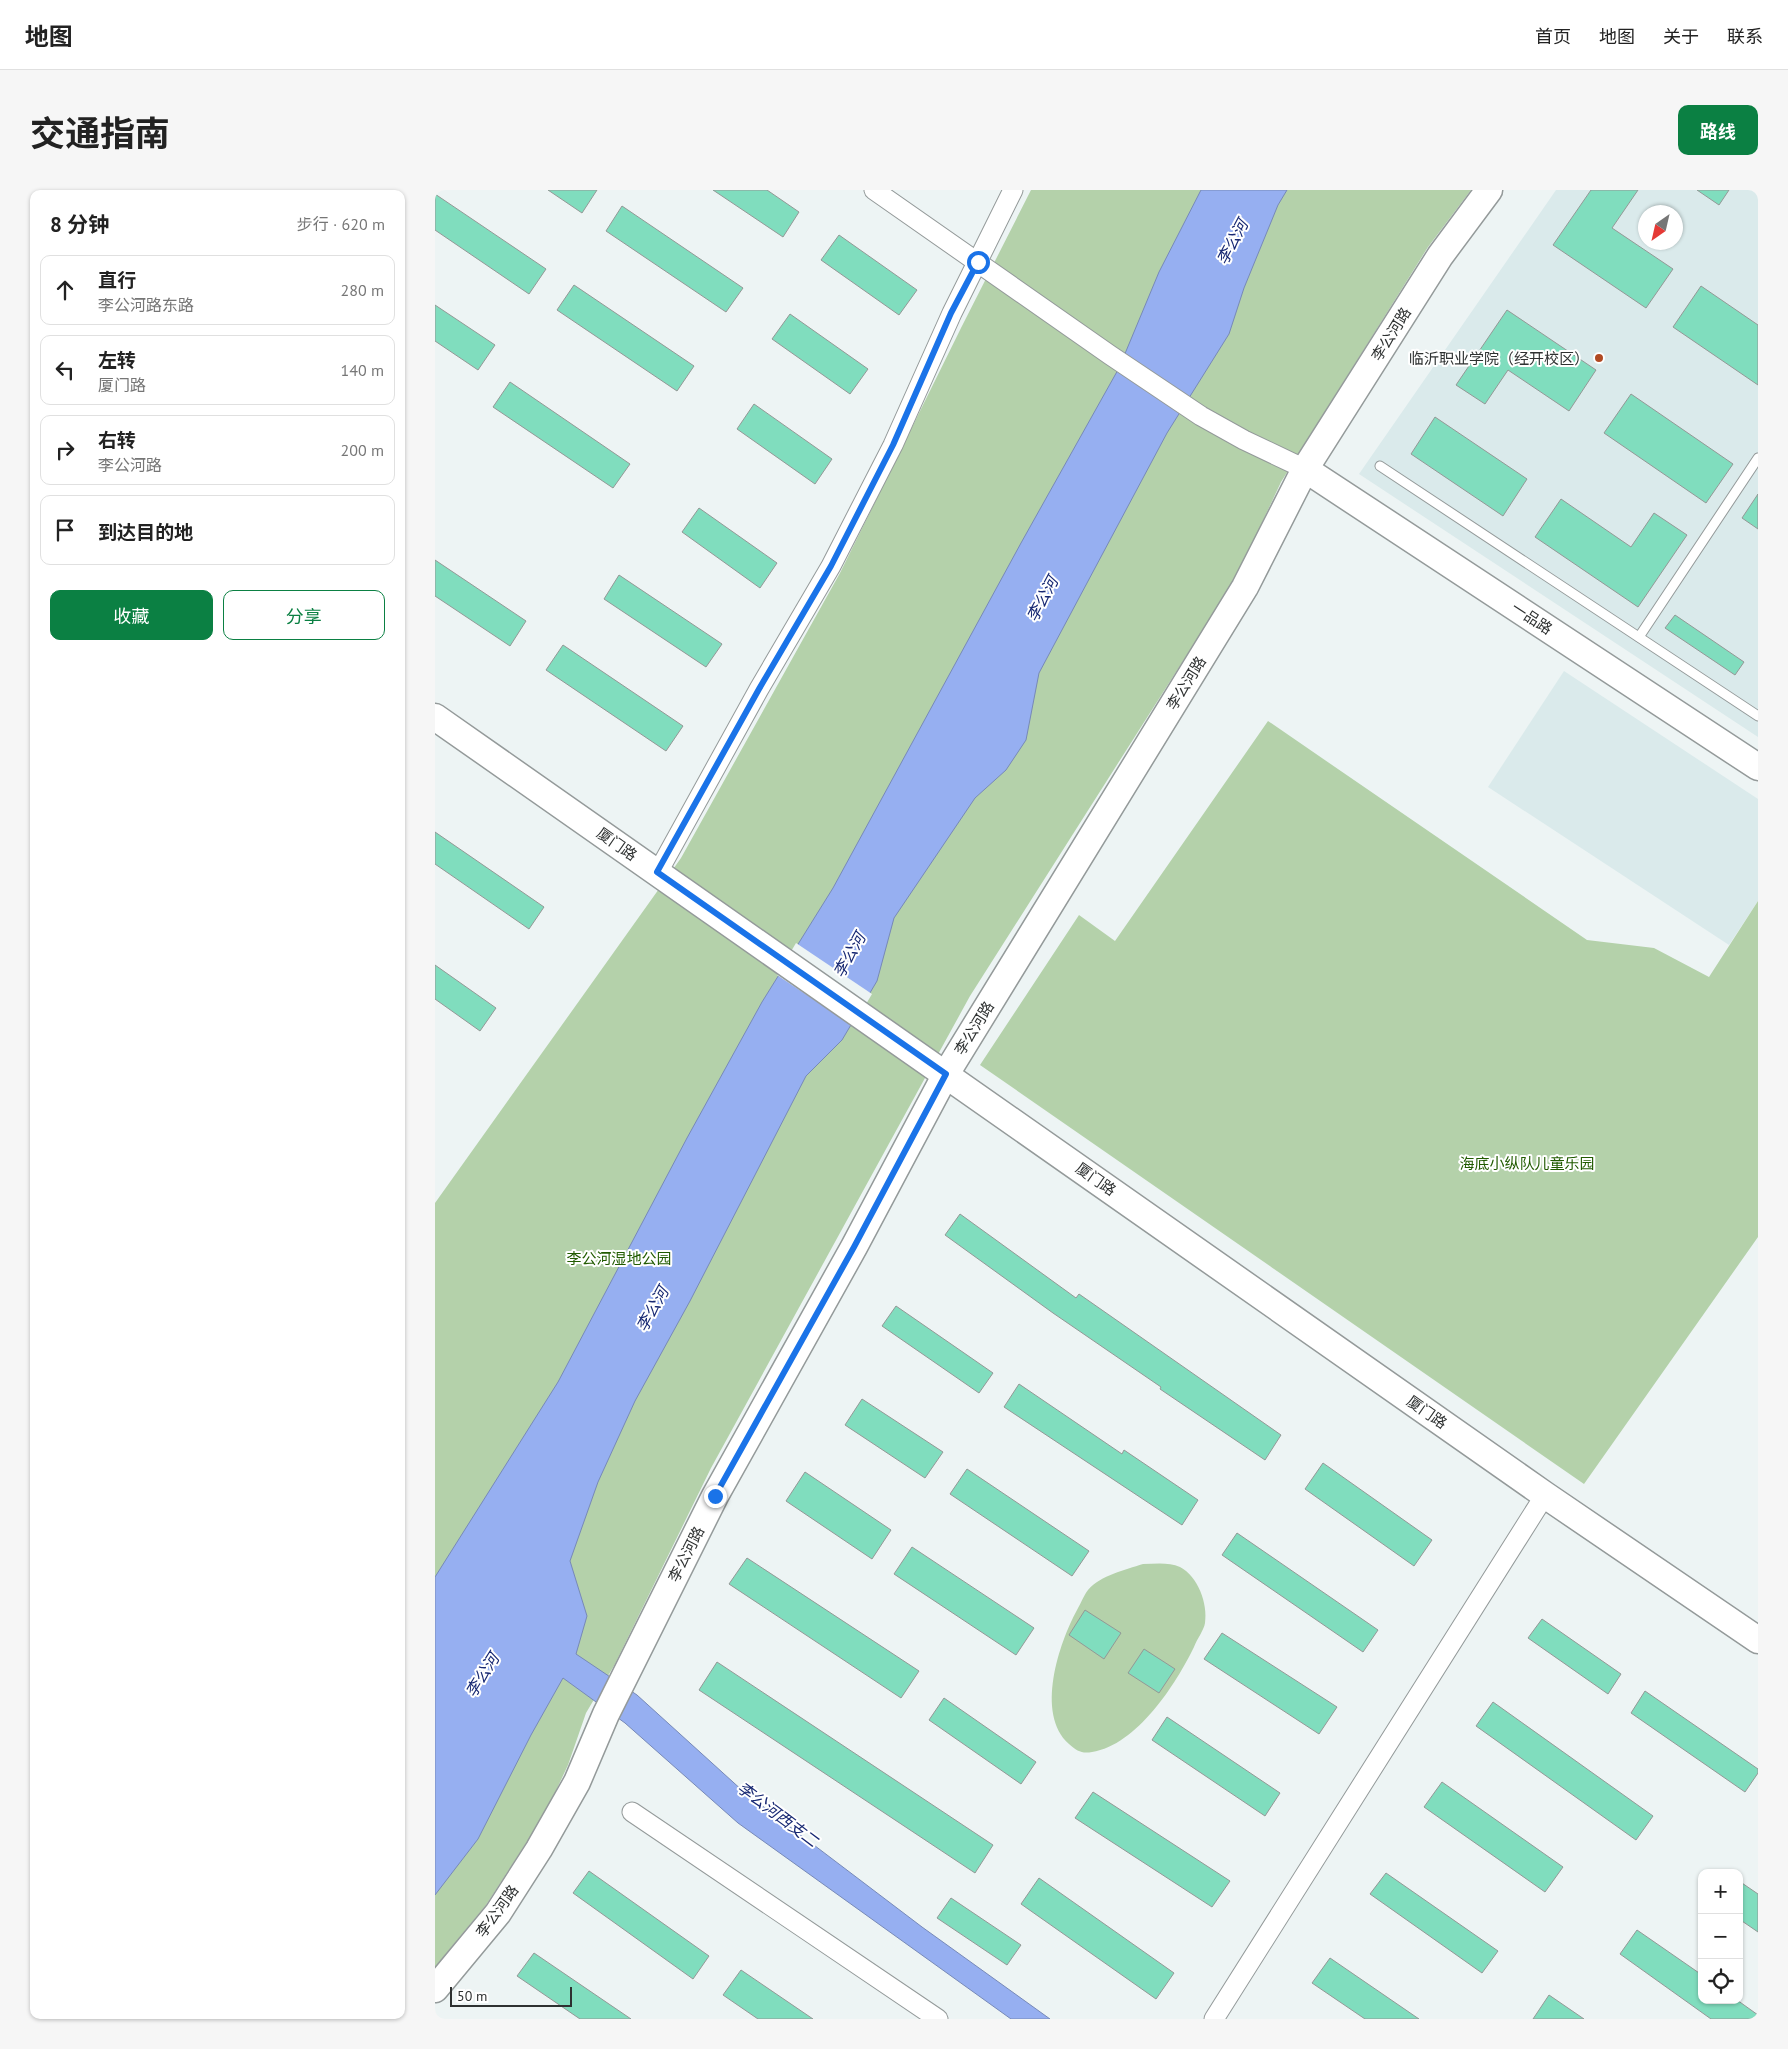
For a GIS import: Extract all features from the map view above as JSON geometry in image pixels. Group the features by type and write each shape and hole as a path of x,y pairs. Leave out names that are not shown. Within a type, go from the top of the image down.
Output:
{"street":[{"path":"873,190 1201,416 1244,440 1305,469"},
{"path":"657,872 759,689 831,566 893,445 951,313 1013,190"},
{"name":"李公河路","path":"435,1988 498,1913 539,1849 577,1782 606,1714 715,1496 854,1247 946,1074 1245,587 1305,469 1440,256 1489,190"},
{"name":"一品路","path":"1305,469 1758,768"},
{"name":"厦门路","path":"435,717 1545,1495 1758,1640"},
{"path":"1214,2019 1545,1495"},
{"path":"632,1812 938,2019"}],"lane":[{"path":"1639,637 1757,462"},
{"path":"1380,466 1758,716"}],"shaded area":[{"name":"临沂职业学院（经开校区）","path":"1556,190 1758,190 1758,737 1359,474"},
{"path":"1564,671 1758,799 1758,901 1729,945 1488,787"}],"green space":[{"name":"李公河湿地公园","path":"1031,190 1471,190 1428,247 1281,482 1237,576 970,996 711,1468 615,1664 586,1713 568,1765 545,1814 486,1905 435,1967 435,1203 681,858 840,573"},
{"name":"海底小纵队儿童乐园","path":"1268,721 1587,940 1654,948 1709,977 1758,901 1758,1237 1584,1484 980,1065 1079,915 1115,941"},
{"path":"1143,1564 1171,1564 1180,1567 1192,1577 1203,1599 1206,1616 1204,1626 1177,1678 1153,1711 1124,1738 1109,1747 1085,1753 1069,1744 1059,1731 1053,1715 1053,1678 1063,1641 1084,1597 1093,1585 1114,1574"}],"water":[{"name":"李公河","path":"1201,190 1287,190 1278,205 1244,288 1229,334 1167,433 1039,673 1026,740 1006,770 975,798 894,918 877,981 842,1040 806,1076 690,1301 635,1401 598,1482 570,1561 587,1616 576,1654 637,1695 744,1792 922,1927 1050,2019 1011,2019 738,1823 625,1723 563,1678 531,1735 478,1839 435,1895 435,1577 558,1382 687,1138 762,1002 833,888 1021,543 1119,368 1159,272"}],"pier":[{"path":"796,943 872,994 853,1026 777,975"}],"building":[{"path":"548,190 597,190 582,213"},
{"path":"713,190 767,190 799,212 783,237"},
{"path":"1591,190 1638,190 1612,228 1638,245 1638,250 1645,250 1673,269 1646,308 1553,245"},
{"path":"1697,190 1729,190 1719,205"},
{"path":"435,194 546,269 529,294 435,230"},
{"path":"622,206 743,288 726,312 606,231"},
{"path":"839,235 917,290 899,315 821,260"},
{"path":"574,285 694,366 677,391 557,310"},
{"path":"1701,286 1758,325 1758,385 1673,327"},
{"path":"435,305 495,345 478,370 435,341"},
{"path":"1507,310 1596,370 1569,411 1508,370 1485,404 1456,385"},
{"path":"790,314 868,369 850,394 772,339"},
{"path":"510,382 630,464 613,488 493,407"},
{"path":"1631,394 1733,464 1706,503 1604,433"},
{"path":"754,404 832,459 815,484 737,429"},
{"path":"1435,417 1527,479 1503,516 1411,454"},
{"path":"1758,494 1758,529 1742,518"},
{"path":"1561,499 1631,547 1654,513 1687,535 1638,607 1535,537"},
{"path":"699,508 777,563 760,588 682,532"},
{"path":"435,560 526,621 510,646 435,596"},
{"path":"619,575 722,644 706,667 604,599"},
{"path":"1675,615 1744,662 1735,675 1665,628"},
{"path":"563,645 683,726 666,751 546,670"},
{"path":"435,832 544,907 529,929 435,864"},
{"path":"435,965 496,1008 480,1031 435,999"},
{"path":"960,1214 1076,1298 1079,1294 1281,1435 1265,1460 1160,1389 1161,1387 1053,1313 945,1235"},
{"path":"896,1306 993,1373 979,1393 882,1326"},
{"path":"1019,1384 1122,1454 1124,1450 1198,1500 1182,1525 1004,1407"},
{"path":"862,1399 943,1452 925,1478 845,1425"},
{"path":"1323,1463 1432,1540 1414,1566 1305,1489"},
{"path":"967,1469 1089,1551 1072,1576 950,1494"},
{"path":"805,1472 891,1530 872,1559 786,1501"},
{"path":"1237,1533 1378,1630 1363,1652 1222,1555"},
{"path":"912,1547 1034,1628 1016,1655 894,1574"},
{"path":"747,1558 919,1671 901,1698 729,1584"},
{"path":"1085,1610 1121,1633 1104,1659 1069,1635"},
{"path":"1542,1619 1621,1674 1608,1694 1528,1638"},
{"path":"1222,1633 1337,1707 1319,1734 1204,1659"},
{"path":"1144,1649 1175,1669 1159,1693 1128,1673"},
{"path":"717,1662 993,1845 975,1873 699,1690"},
{"path":"1645,1691 1758,1769 1758,1773 1745,1792 1631,1713"},
{"path":"944,1698 1036,1762 1021,1784 929,1720"},
{"path":"1493,1702 1653,1816 1636,1840 1476,1726"},
{"path":"1167,1717 1280,1793 1265,1816 1152,1740"},
{"path":"1442,1782 1563,1867 1545,1892 1424,1807"},
{"path":"1093,1792 1230,1881 1212,1907 1075,1818"},
{"path":"589,1871 709,1956 693,1979 573,1893"},
{"path":"1386,1873 1498,1951 1482,1973 1370,1894"},
{"path":"1039,1878 1174,1973 1156,1999 1021,1904"},
{"path":"1743,1884 1758,1894 1758,1932 1743,1922"},
{"path":"951,1898 1021,1945 1007,1965 937,1918"},
{"path":"1637,1930 1698,1972 1698,2004 1743,2004 1758,2015 1758,2019 1711,2019 1620,1954"},
{"path":"534,1953 631,2019 580,2019 517,1976"},
{"path":"1330,1958 1419,2019 1365,2019 1312,1983"},
{"path":"741,1970 813,2019 758,2019 723,1995"},
{"path":"1549,1995 1584,2019 1533,2019"}],"place":[{"name":"临沂职业学院（经开校区）","path":"1599,358"}],"route":[{"path":"715,1496 854,1247 946,1074 657,872 759,689 831,566 893,445 951,313 978,262"}],"water label":[{"name":"李公河西支二","path":"778,1814"}]}
